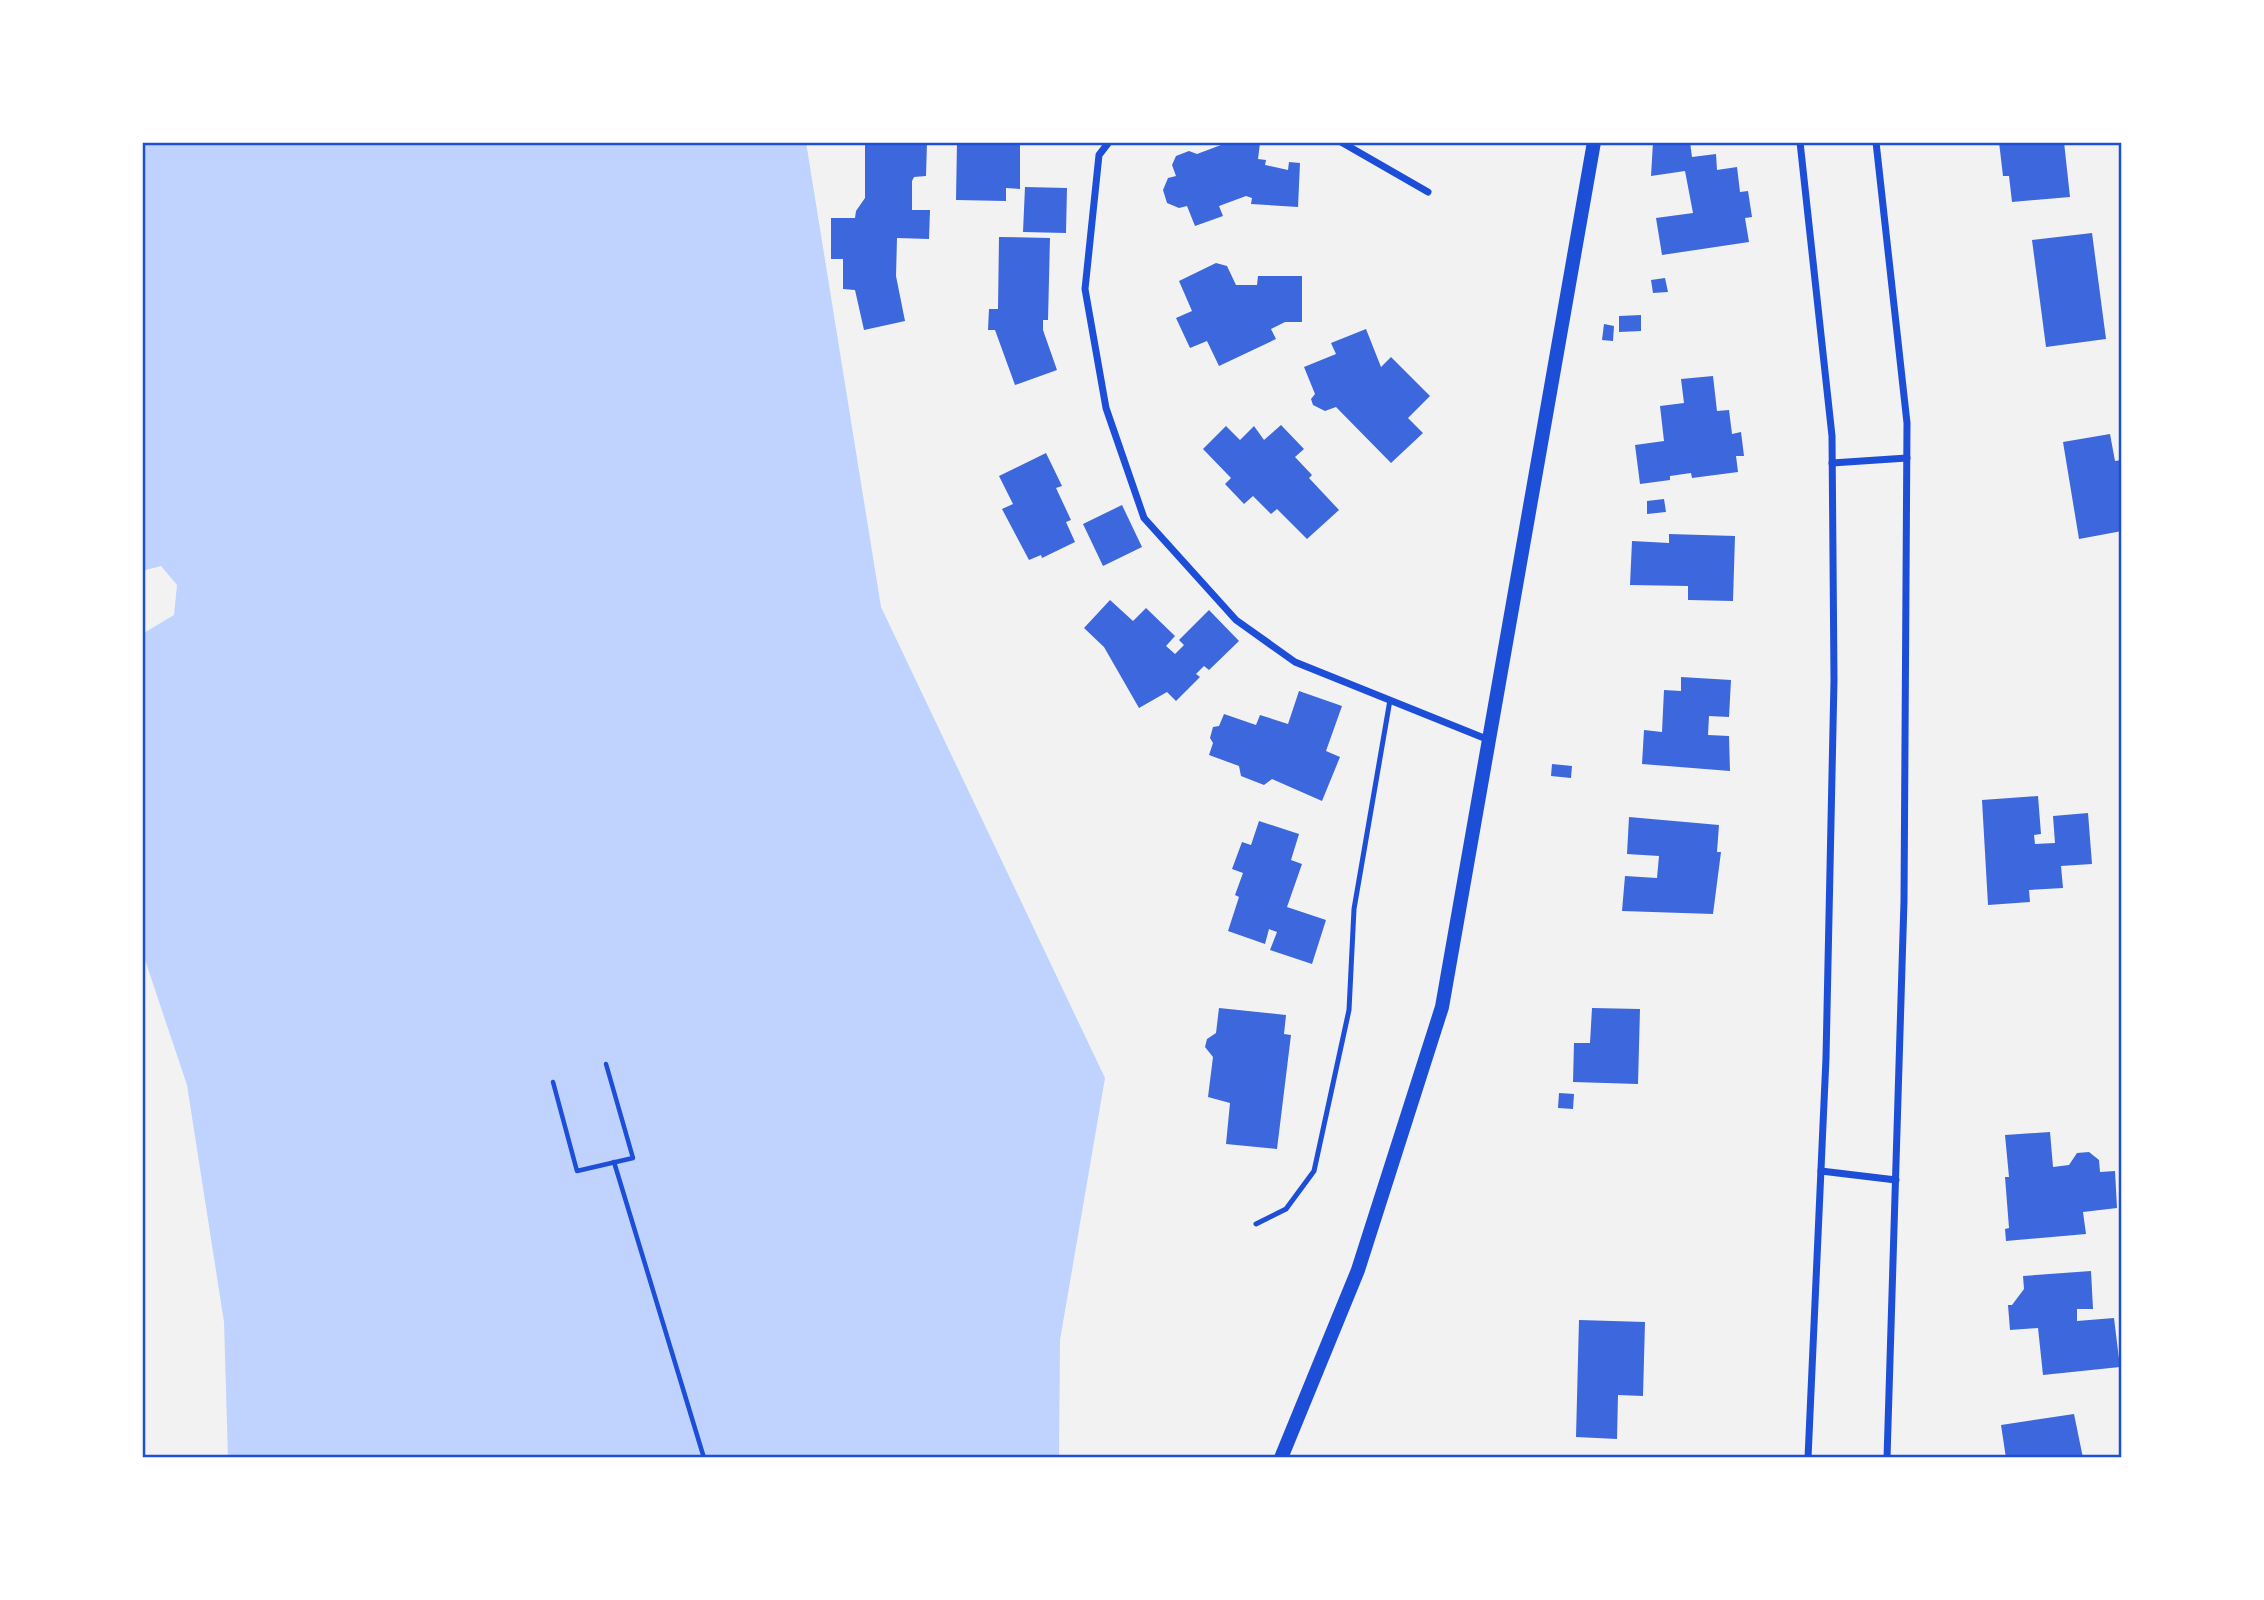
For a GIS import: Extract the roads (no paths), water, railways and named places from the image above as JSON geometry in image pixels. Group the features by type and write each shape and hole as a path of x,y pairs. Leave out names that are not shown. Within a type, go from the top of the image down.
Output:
{"main road":[{"path":"1281,1458 1358,1270 1442,1007 1594,142"}],"street":[{"path":"1110,142 1099,155 1085,289 1106,408 1144,518 1236,620 1295,662 1489,740"},
{"path":"1341,142 1428,191"},
{"path":"1800,142 1832,436 1834,680 1821,1171 1808,1458"},
{"path":"1876,142 1908,424 1904,901 1887,1458"},
{"path":"1832,463 1907,458"},
{"path":"1821,1171 1896,1180"}],"lane":[{"path":"1256,1224 1286,1209 1314,1171 1349,1010 1354,908 1390,700"}],"water":[{"path":"142,142 806,142 881,607 1105,1078 1060,1340 1059,1458 228,1458 224,1322 187,1085 142,951 142,634 174,615 177,585 161,566 142,571"}]}
